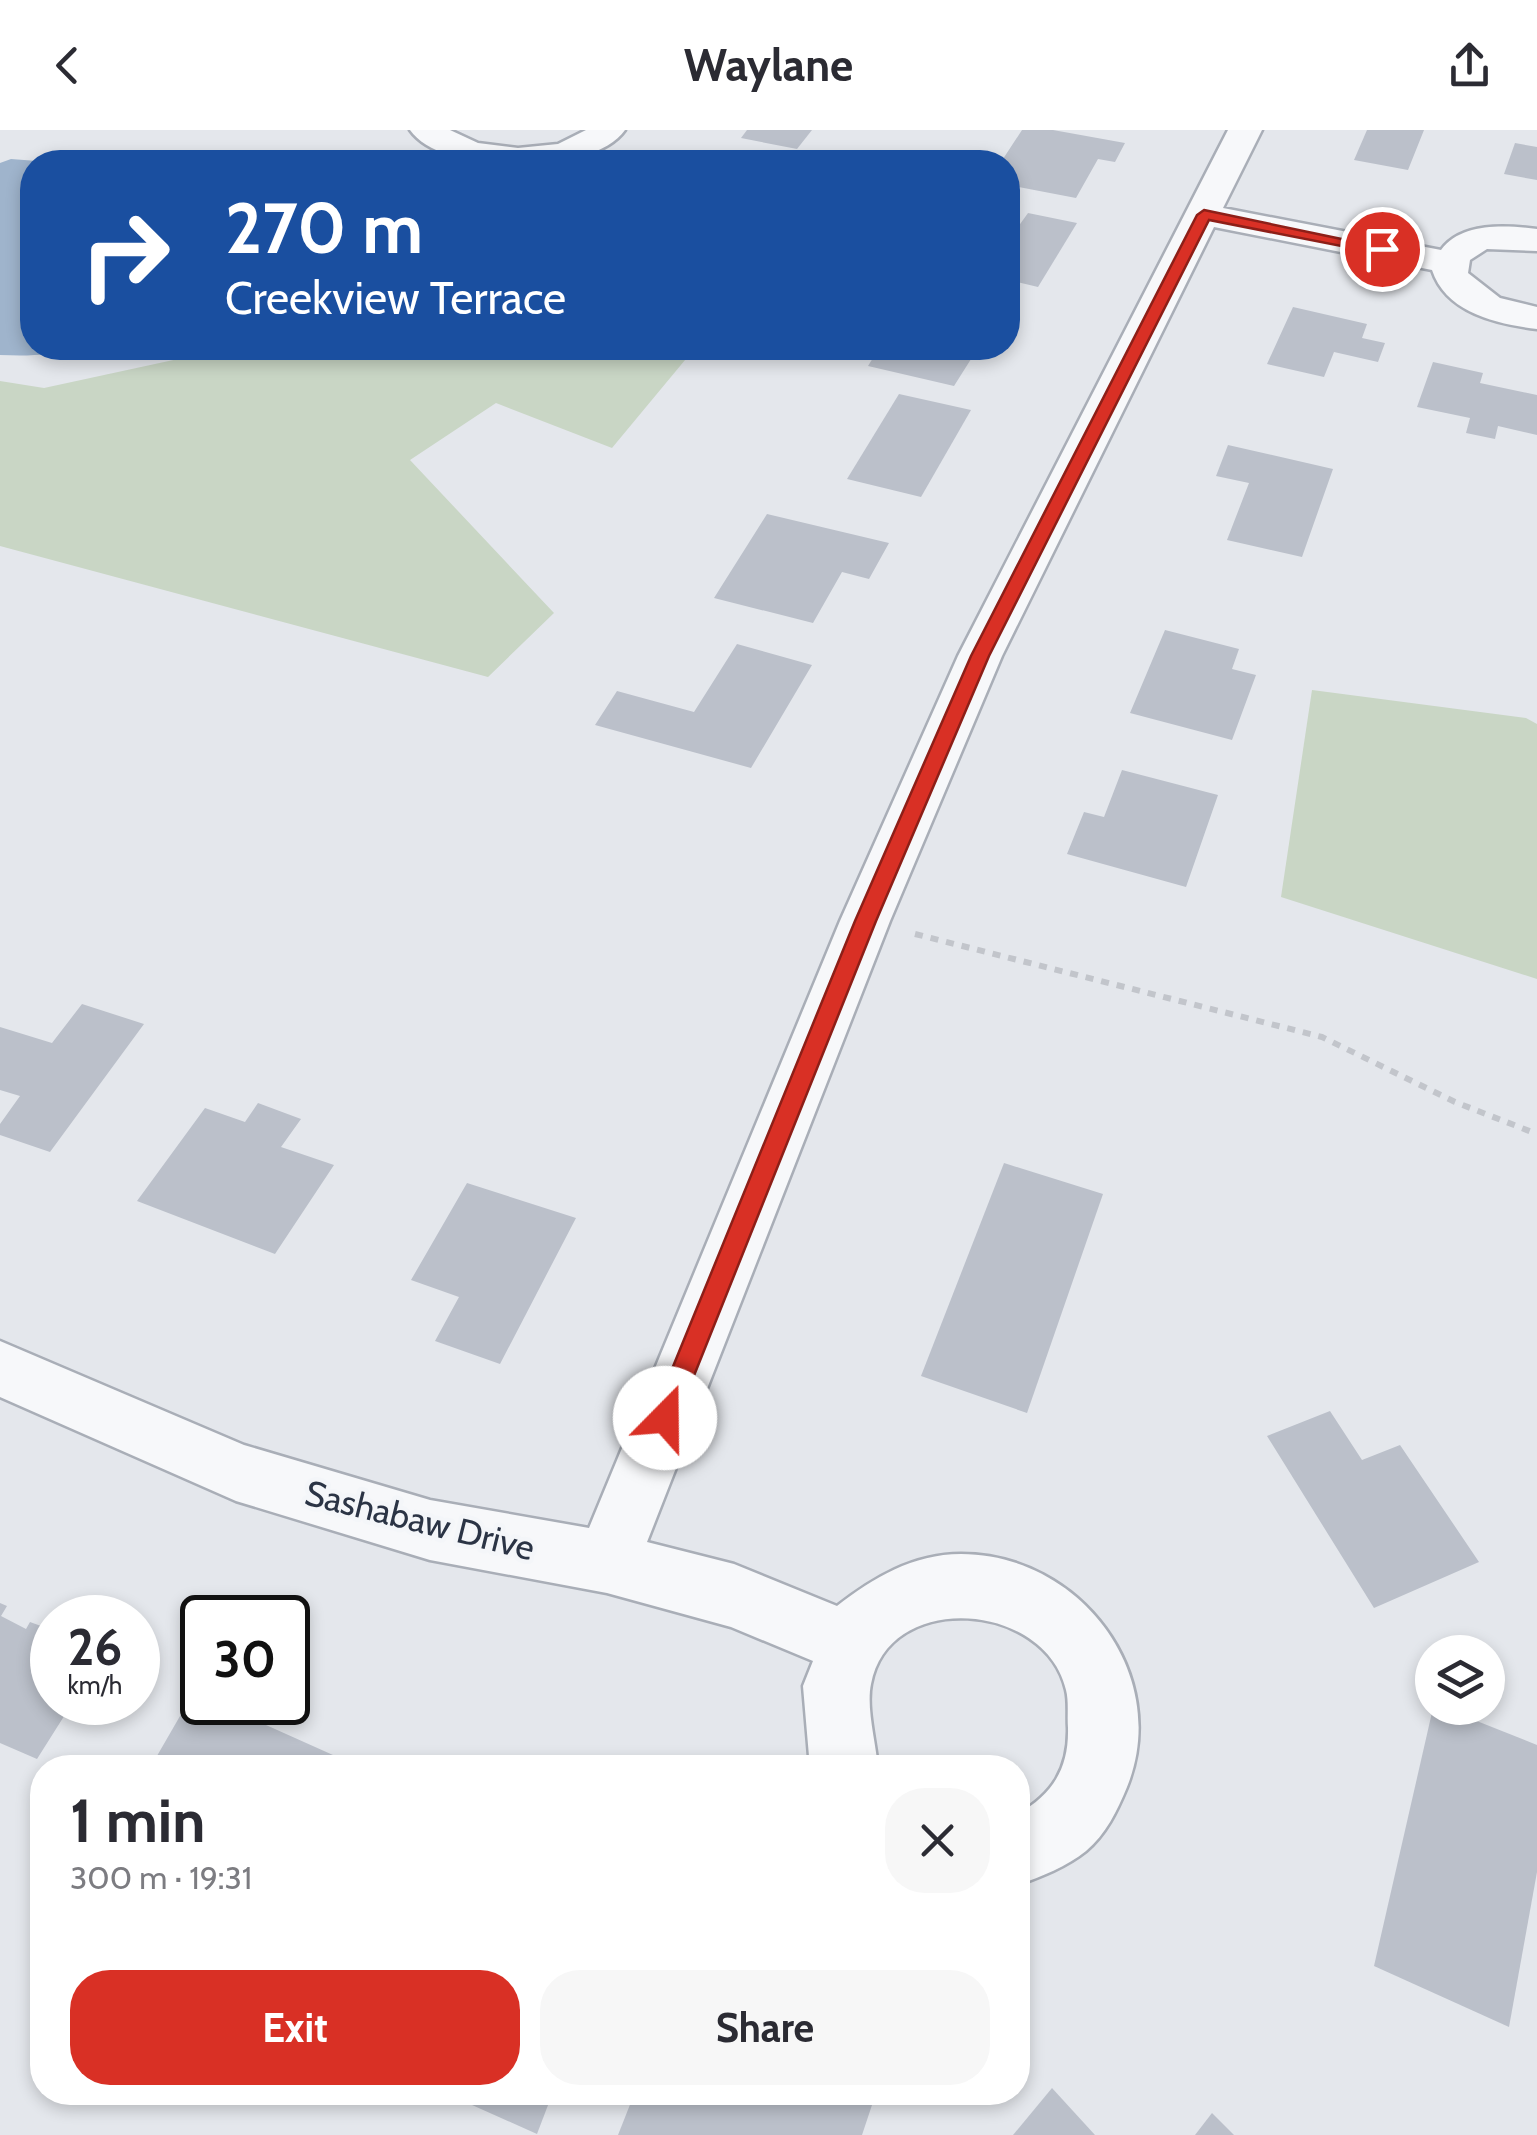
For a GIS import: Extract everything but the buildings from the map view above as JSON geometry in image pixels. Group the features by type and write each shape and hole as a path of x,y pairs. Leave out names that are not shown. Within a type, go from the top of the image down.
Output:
{"street":[{"path":"428,130 466,150"},
{"path":"569,150 608,130"},
{"path":"606,1562 866,921 980,656 1245,130"},
{"path":"1204,215 1450,262"},
{"path":"1450,262 1465,246 1479,240 1537,240"},
{"path":"1450,262 1455,284 1480,303 1537,318"},
{"name":"Sashabaw Drive","path":"0,1368 236,1472 430,1530 606,1562 734,1596 850,1644"},
{"path":"841,1755 833,1727 834,1684 850,1644 878,1611 916,1589 959,1581 1003,1588 1044,1608 1077,1641 1100,1682 1107,1729 1100,1775 1076,1814 1041,1842 1030,1846"}],"path":[{"path":"866,921 1322,1037 1455,1102 1537,1134"}],"green space":[{"path":"173,360 685,360 612,448 496,403 410,460 554,613 488,677 0,546 0,381 44,388"},
{"path":"1312,690 1526,718 1537,724 1537,979 1281,897"}],"water":[{"path":"20,160 20,355 0,355 0,163"}],"route":[{"path":"665,1418 866,921 980,656 1204,215 1382,249"}]}
